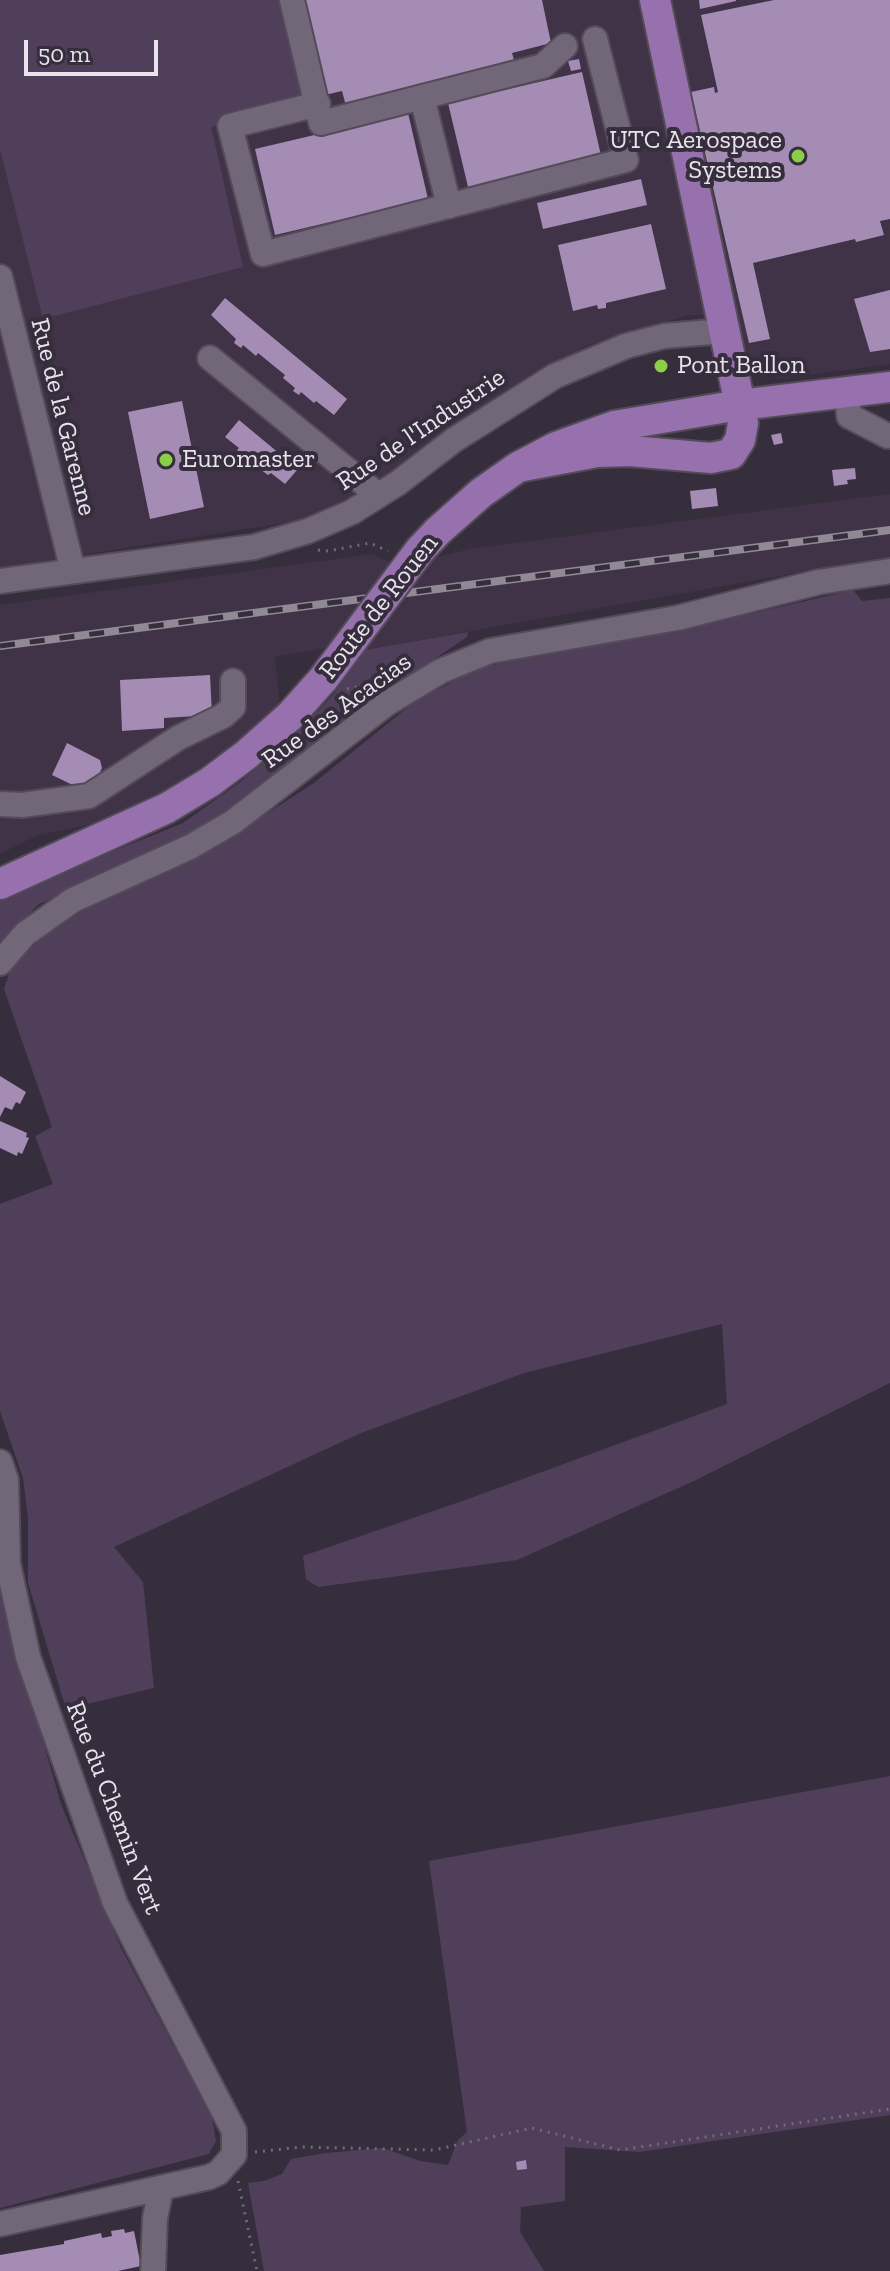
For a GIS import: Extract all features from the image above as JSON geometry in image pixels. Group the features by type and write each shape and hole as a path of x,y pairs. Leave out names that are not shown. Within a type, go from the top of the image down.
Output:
{"main road":[{"path":"518,467 597,452 630,451 711,458 731,454 740,440 743,423 740,405 655,0"},
{"name":"Route de Rouen","path":"0,884 167,808 210,782 290,716 335,684 420,550 481,493 518,467 556,447 614,426 740,405 890,387"},
{"name":"Route de Rouen","path":"0,867 124,829"}],"street":[{"path":"292,0 321,123 543,66 565,46"},
{"path":"318,104 230,126 263,254 626,160 595,39"},
{"path":"422,97 449,206"},
{"name":"Rue de la Garenne","path":"0,277 73,571"},
{"name":"Rue de l'Industrie","path":"0,581 254,547 308,531 352,512 504,406 555,376 626,346 664,336 724,331"},
{"path":"210,358 378,495"},
{"path":"847,392 849,416 888,436"},
{"name":"Rue des Acacias","path":"0,963 25,934 73,900 190,847 233,822 386,704 441,671 490,651 677,618 819,582 890,571"},
{"path":"0,804 22,805 89,796 178,738 223,716 233,707 233,681"},
{"name":"Rue du Chemin Vert","path":"0,1462 6,1480 8,1564 28,1657 115,1903 234,2131 234,2155"},
{"path":"0,2224 218,2173 234,2155"},
{"path":"153,2271 155,2218 161,2188"}],"path":[{"path":"313,549 328,551 370,543 390,552 397,549"},
{"path":"335,684 366,685 382,675"},
{"path":"257,2271 234,2155 301,2147 434,2150 532,2128 620,2150 890,2109"}],"shaded area":[{"path":"0,0 890,0 890,364 778,379 758,369 746,349 737,315 689,315 585,346 332,512 283,523 0,568"},
{"path":"0,0 290,0 313,100 211,127 243,267 43,319 0,149"},
{"path":"890,494 890,559 824,568 365,650 428,560 469,549"},
{"path":"372,554 392,563 326,648 275,657 280,709 252,733 148,801 91,824 36,836 0,854 0,605"},
{"path":"853,590 862,601 890,598 890,1383 696,1480 517,1560 318,1587 306,1579 303,1556 727,1404 722,1324 524,1373 361,1433 114,1547 143,1582 154,1688 66,1709 28,1583 28,1517 23,1478 0,1411 0,1204 53,1184 35,1136 52,1127 4,989 10,971 40,939 108,894 174,868 229,838 314,783 413,703 474,670 560,649 758,612"},
{"path":"468,632 467,637 376,698 261,794 181,844 39,904 0,942 0,897 183,823 239,783 292,738 333,695 365,650"},
{"path":"0,1584 6,1584 17,1651 61,1804 120,1946 212,2118 216,2141 209,2154 0,2208"},
{"path":"890,1776 890,2115 639,2152 565,2147 565,2201 521,2207 520,2232 544,2271 264,2271 248,2183 282,2174 291,2159 326,2153 383,2148 420,2161 448,2165 458,2140 467,2132 429,1861"}],"building":[{"path":"304,0 542,0 551,43 512,53 516,67 346,106 342,91 325,95"},
{"path":"699,0 736,0 736,1 700,9"},
{"name":"UTC Aerospace Systems","path":"774,0 890,0 890,219 880,221 884,235 753,263 770,339 749,343 691,92 714,87 715,93 718,92 701,15"},
{"path":"579,59 581,69 571,71 568,61"},
{"path":"582,72 602,160 469,191 448,103"},
{"path":"408,113 428,199 275,235 255,149"},
{"path":"641,179 647,205 543,229 537,203"},
{"path":"651,224 666,289 606,303 606,308 598,309 597,305 573,311 558,245"},
{"path":"890,290 890,349 870,352 854,299"},
{"path":"225,298 347,399 334,415 301,392 299,395 293,391 295,388 283,378 285,375 258,353 256,356 243,345 241,348 234,343 236,339 211,315"},
{"name":"Pont Ballon","path":"665,358 669,371 657,374 654,361"},
{"name":"Euromaster","path":"182,401 204,507 150,519 128,412"},
{"path":"239,420 298,469 285,484 271,473 268,475 257,467 254,470 247,464 250,461 237,450 239,448 225,437"},
{"path":"781,433 783,443 774,445 771,435"},
{"path":"855,468 856,479 834,486 832,470"},
{"path":"716,488 718,506 692,509 690,491"},
{"path":"210,675 212,715 164,718 164,728 122,731 120,680"},
{"path":"67,743 100,760 102,768 92,788 85,791 52,775"},
{"path":"0,1076 26,1092 20,1104 16,1102 12,1110 5,1107 0,1117"},
{"path":"0,1121 27,1133 26,1137 29,1138 22,1154 18,1152 17,1156 0,1148"},
{"path":"526,2160 527,2169 517,2170 516,2162"},
{"path":"124,2229 125,2233 134,2231 141,2266 118,2271 0,2271 0,2255 64,2244 64,2241 101,2233 102,2238 112,2236 111,2231"}],"railway":[{"path":"0,646 890,530"}],"place":[{"name":"UTC Aerospace Systems","path":"798,156"},
{"name":"Pont Ballon","path":"661,366"},
{"name":"Euromaster","path":"166,460"}]}
